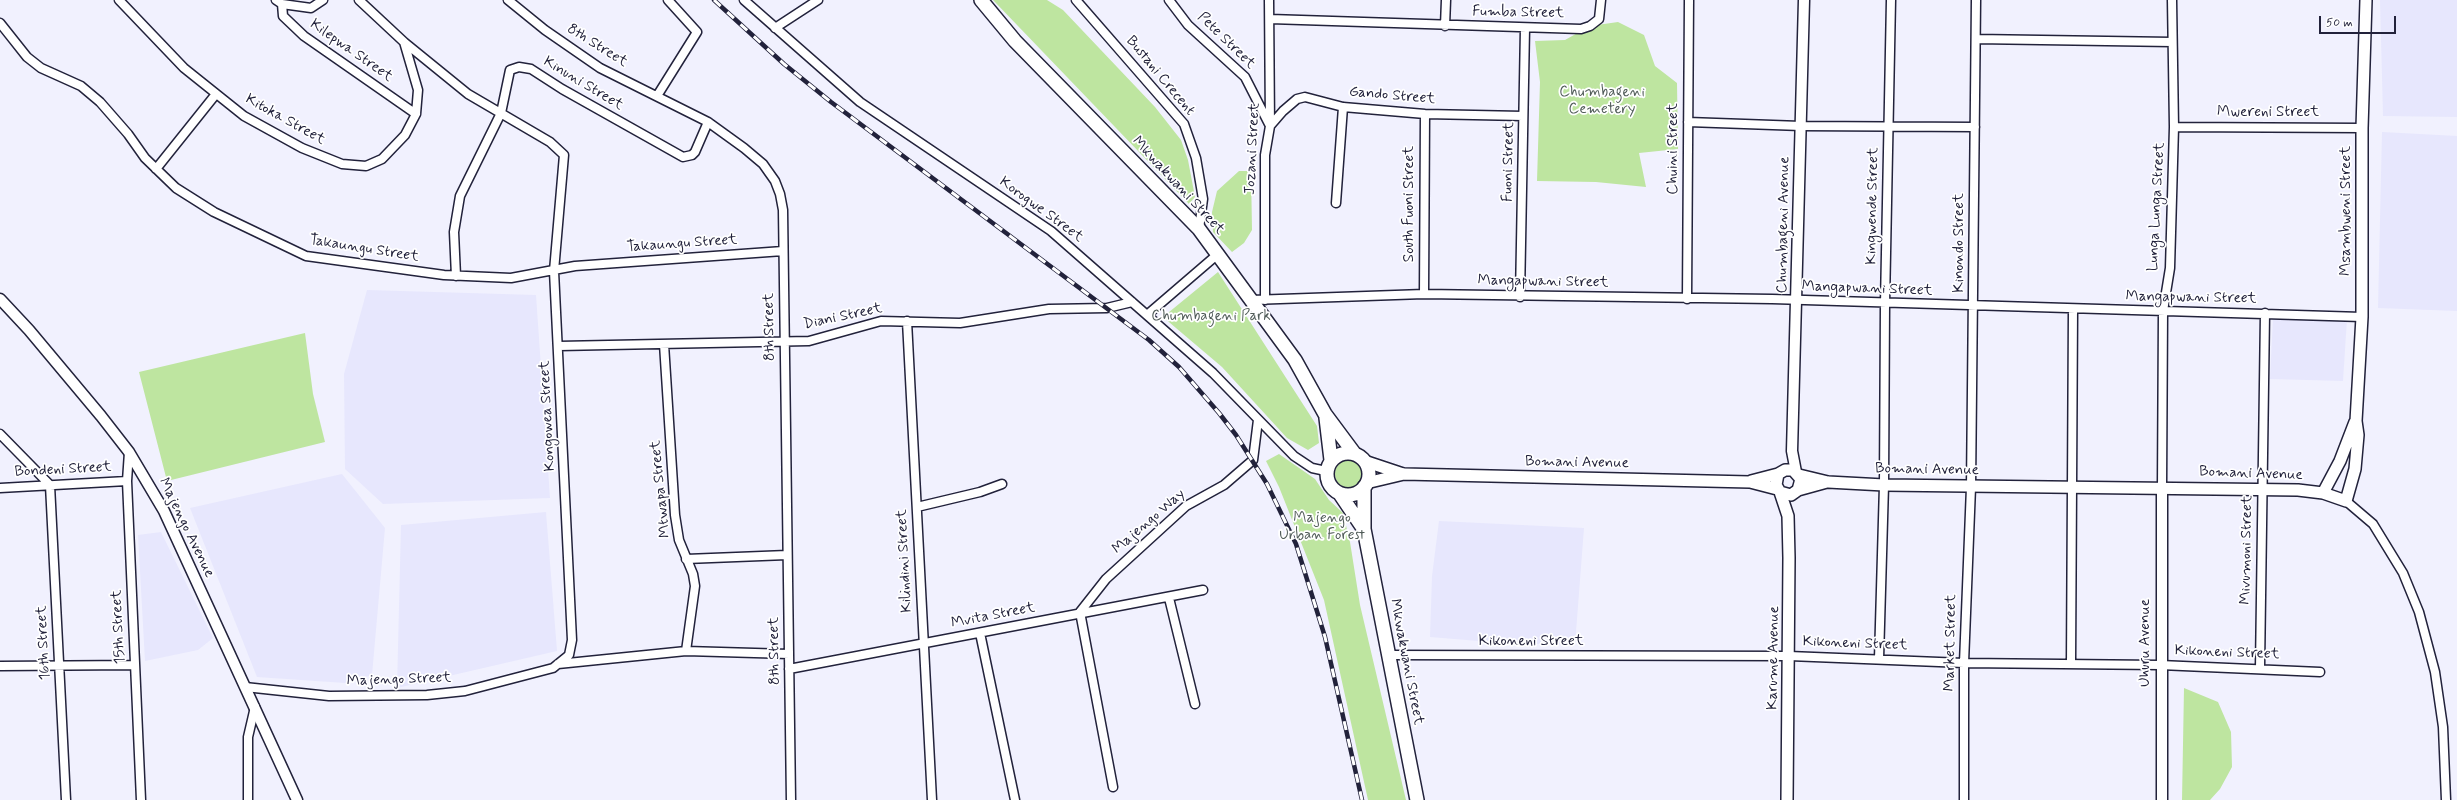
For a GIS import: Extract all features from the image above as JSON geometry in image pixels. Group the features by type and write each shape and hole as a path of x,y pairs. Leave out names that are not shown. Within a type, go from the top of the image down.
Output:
{"main road":[{"name":"Mkwakwani Street","path":"981,0 1015,41 1199,228 1295,360 1325,414"},
{"name":"Msambweni Street","path":"2356,421 2362,317 2362,128 2366,0"},
{"path":"1325,414 1354,453 1364,461 1404,474"},
{"path":"1325,414 1329,465 1327,480 1332,488 1340,494 1364,530"},
{"path":"2323,493 2340,461 2356,421"},
{"path":"2346,501 2355,469 2358,435 2356,421"},
{"path":"1329,465 1345,452 1354,453"},
{"path":"1364,461 1368,468 1365,485 1364,530"},
{"path":"1750,482 1789,469 1828,482"},
{"path":"1780,473 1775,481 1788,516"},
{"path":"1788,516 1801,483 1798,473"},
{"path":"1340,494 1349,495 1358,492 1365,485 1404,474"},
{"name":"Bomani Avenue","path":"1404,474 1750,482"},
{"path":"1750,482 1778,490 1787,495 1828,482"},
{"name":"Bomani Avenue","path":"1828,482 1970,487 2071,486 2262,489 2323,493 2346,501"},
{"name":"Karume Avenue","path":"1787,800 1789,656 1788,516"},
{"name":"Mkwakwani Street","path":"1364,530 1417,800"}],"street":[{"name":"Kitoka Street","path":"119,0 184,68 244,116 302,148 342,164 366,166 382,159 405,135 416,114 418,90 404,42"},
{"path":"279,2 311,8 323,0"},
{"path":"359,0 404,42 468,94 501,113"},
{"name":"8th Street","path":"508,0 545,30 600,68 708,122 763,164 776,181 783,210 791,800"},
{"path":"657,96 697,32 668,0"},
{"name":"Korogwe Street","path":"744,0 860,102 1051,231 1213,373 1294,456 1312,468 1329,465"},
{"path":"775,28 818,0"},
{"name":"Pete Street","path":"1169,0 1188,25 1245,77 1270,126"},
{"name":"Jozani Street","path":"1265,300 1265,155 1270,126 1269,0"},
{"path":"1445,26 1446,0"},
{"name":"Fumba Street","path":"1270,19 1445,26 1581,29 1590,26 1599,19 1601,0"},
{"name":"Chuini Street","path":"1687,299 1689,0"},
{"name":"Chumbageni Avenue","path":"1792,451 1804,0"},
{"name":"Kingwende Street","path":"1879,659 1884,485 1885,304 1891,0"},
{"name":"Kinondo Street","path":"1970,487 1974,307 1976,0"},
{"name":"Lunga Lunga Street","path":"2162,487 2163,311 2170,268 2174,127 2172,0"},
{"name":"Bustani Crecent","path":"1080,1 1184,124 1196,158 1203,199 1199,228"},
{"name":"Kilepwa Street","path":"279,2 283,16 304,36 416,114"},
{"name":"Takaungu Street","path":"0,23 27,57 40,68 81,86 100,102 156,169 176,188 214,212 306,256 456,276 511,278 554,272 575,266 783,251"},
{"name":"Fuoni Street","path":"1520,297 1526,28"},
{"path":"1976,39 2172,42"},
{"name":"Kinuni Street","path":"456,276 454,232 460,196 501,113 510,70 519,67 530,69 683,157 692,155 695,152 702,132 708,122"},
{"path":"156,169 216,94"},
{"name":"Gando Street","path":"1270,126 1282,111 1301,98 1305,97 1343,107 1425,114 1524,116"},
{"path":"1336,204 1343,107"},
{"name":"Kongowea Street","path":"501,113 550,142 564,155 554,272 559,346 572,640 569,655 555,666"},
{"name":"South Fuoni Street","path":"1424,294 1425,114"},
{"path":"1688,122 1801,126 1888,125 1975,127"},
{"name":"Mwereni Street","path":"2174,127 2362,128"},
{"path":"1147,315 1218,254"},
{"name":"Mangapwani Street","path":"1252,300 1424,294 1520,297 1797,300 1974,307 2265,313 2362,317"},
{"name":"Majengo Avenue","path":"0,299 89,400 129,452 164,511 297,800"},
{"name":"Diani Street","path":"559,346 809,341 881,321 960,323 1049,309 1107,308 1132,302"},
{"path":"2071,664 2073,309"},
{"name":"Mivumoni Street","path":"2260,668 2265,313"},
{"name":"Kilindini Street","path":"907,321 932,800"},
{"name":"Mtwapa Street","path":"664,344 675,515 679,540 693,574 695,586 686,651"},
{"name":"Majengo Way","path":"1080,612 1106,579 1186,506 1224,485 1253,460 1258,420"},
{"path":"0,434 50,485"},
{"path":"1780,473 1792,451"},
{"path":"1792,451 1798,473"},
{"name":"15th Street","path":"129,452 127,481 141,800"},
{"name":"Bondeni Street","path":"0,488 127,481"},
{"path":"916,507 980,492 1002,484"},
{"name":"16th Street","path":"50,485 66,800"},
{"name":"Market Street","path":"1964,800 1964,663 1970,487"},
{"name":"Uhuru Avenue","path":"2162,487 2160,665 2162,800"},
{"name":"Bomani Avenue","path":"2346,501 2373,524 2403,573 2419,612 2434,672 2443,727 2446,800"},
{"path":"686,559 787,555"},
{"name":"Mvita Street","path":"789,669 924,643 980,634 1080,612 1170,598 1203,590"},
{"path":"1170,598 1195,704"},
{"path":"1080,612 1113,787"},
{"path":"980,634 1015,800"},
{"name":"Majengo Street","path":"245,687 329,696 428,695 465,691 555,666 686,651 789,654"},
{"name":"Kikoneni Street","path":"1388,655 1789,656 1964,663 2160,665 2260,668 2320,672"},
{"path":"0,666 59,664 135,665"},
{"path":"248,800 248,737 255,707"}],"shaded area":[{"path":"2380,0 2457,0 2457,117 2383,116"},
{"path":"2382,132 2457,136 2457,311 2378,308"},
{"path":"367,290 536,295 550,498 383,504 345,469 344,374"},
{"path":"2273,318 2347,319 2343,381 2270,379"},
{"path":"342,474 385,528 372,675 345,683 257,677 190,508"},
{"path":"546,512 557,651 397,688 401,525"},
{"path":"1439,521 1584,528 1575,645 1503,643 1430,637 1432,576"},
{"path":"161,532 213,638 198,650 145,661 138,535"}],"green space":[{"path":"993,0 1047,0 1063,10 1155,107 1181,140 1188,160 1195,197 1189,204"},
{"name":"Chumbageni Cemetery","path":"1618,22 1644,35 1655,66 1677,83 1678,149 1639,153 1646,187 1596,182 1537,181 1540,82 1535,41 1565,40 1590,26"},
{"path":"1239,171 1251,171 1252,230 1244,243 1232,252 1213,232 1212,212 1217,191"},
{"name":"Chumbageni Park","path":"1218,272 1317,426 1319,443 1308,450 1287,438 1222,367 1163,317"},
{"path":"305,333 313,394 325,442 167,481 139,372"},
{"name":"Majengo Urban Forest","path":"1279,454 1315,479 1329,500 1343,513 1350,542 1360,605 1406,800 1368,800 1324,600 1279,487 1266,461"},
{"path":"1349,460 1359,464 1363,474 1359,484 1349,488 1339,484 1335,474 1339,464"},
{"path":"2184,688 2218,702 2231,732 2232,767 2220,789 2210,800 2182,800"}],"railway":[{"path":"714,0 784,64 831,102 1149,340 1179,367 1219,413 1236,435 1267,484 1296,544 1325,637 1362,800"}]}
